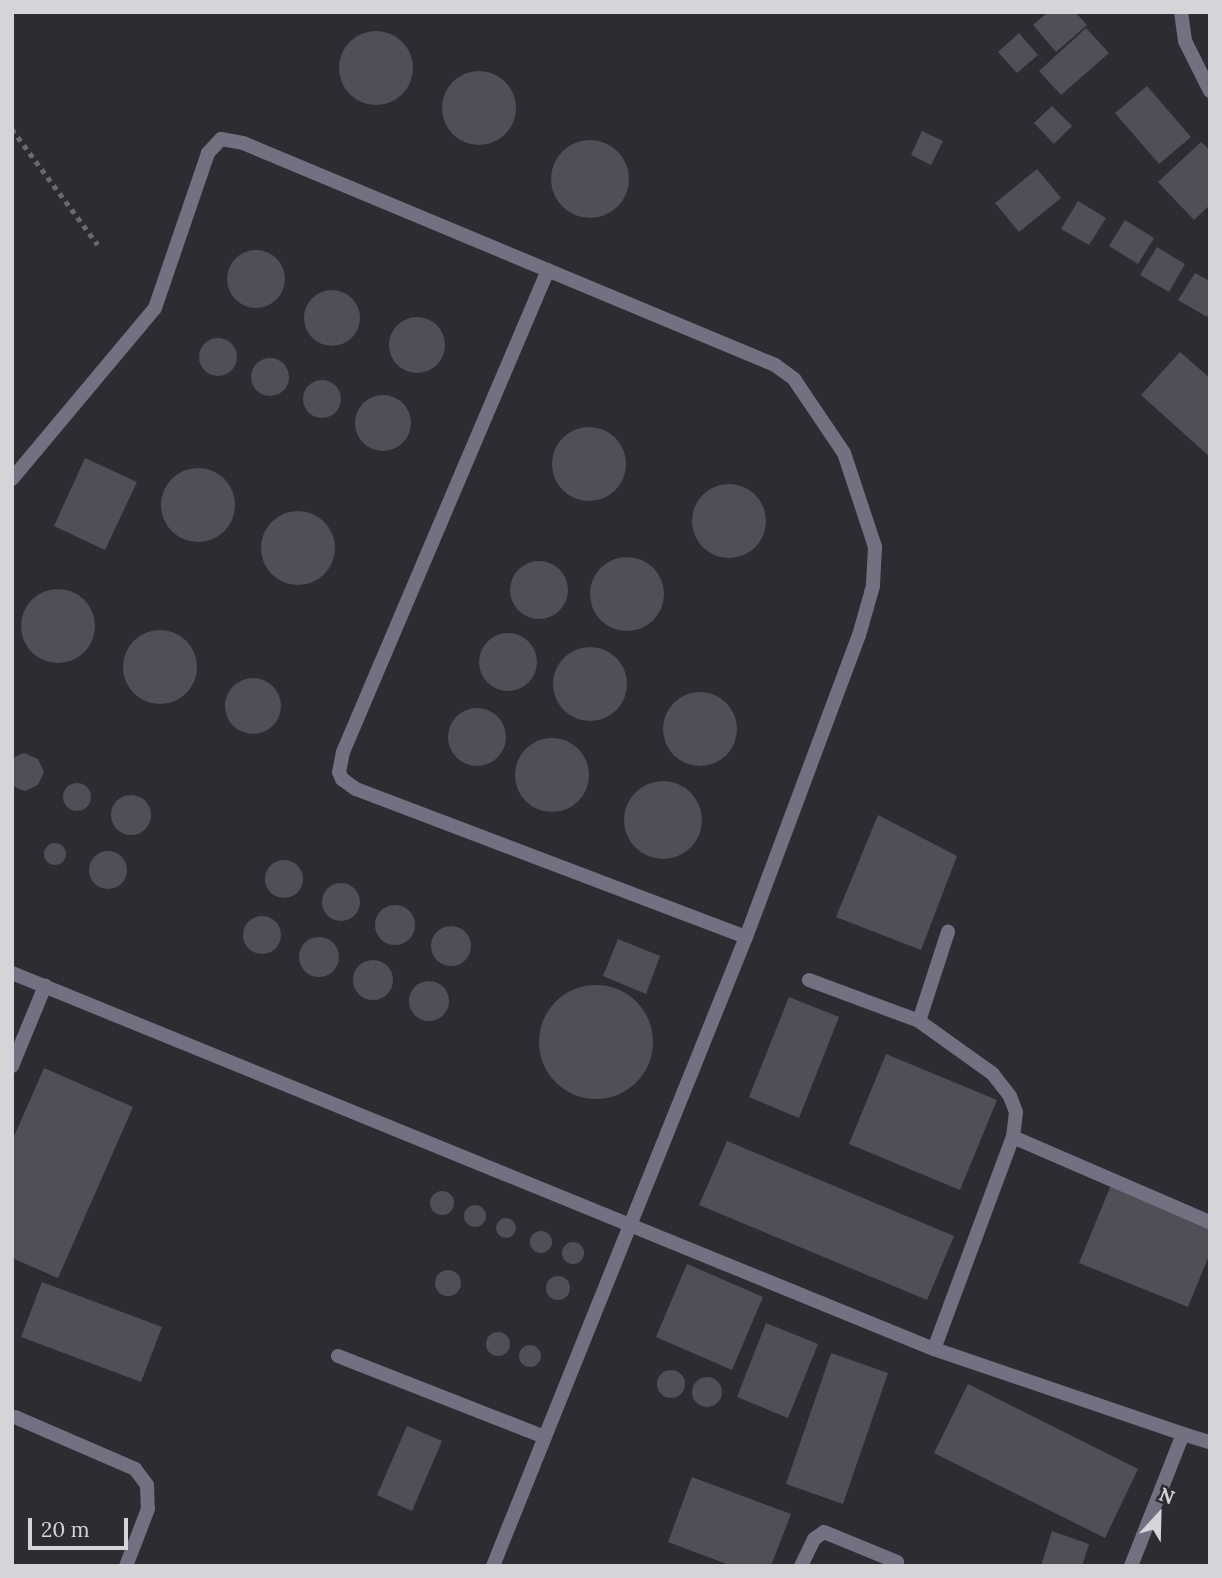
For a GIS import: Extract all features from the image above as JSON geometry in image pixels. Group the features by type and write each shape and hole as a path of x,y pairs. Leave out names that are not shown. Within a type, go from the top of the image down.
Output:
{"street":[{"path":"1181,12 1185,41 1210,91"},
{"path":"12,479 155,308 208,153 221,139 243,143 775,365 794,379 844,453 875,547 873,586 859,635 746,937 493,1566"},
{"path":"548,270 343,752 339,772 342,779 356,789 746,937"},
{"path":"919,1021 948,932"},
{"path":"12,973 934,1349 1210,1442"},
{"path":"809,980 919,1021 993,1074 1010,1096 1016,1112 1013,1136 934,1349"},
{"path":"12,1066 45,986"},
{"path":"1013,1136 1209,1222"},
{"path":"338,1356 545,1437"},
{"path":"15,1417 135,1469 147,1485 148,1509 126,1566"},
{"path":"1131,1566 1183,1434"},
{"path":"801,1566 814,1539 824,1532 897,1562"}],"path":[{"path":"12,129 98,245"}],"building":[{"path":"1048,12 1075,12 1087,25 1056,52 1033,25"},
{"path":"1086,28 1109,53 1061,95 1039,71"},
{"path":"369,31 383,31 397,37 407,47 413,68 407,89 397,99 383,105 369,105 355,99 345,89 339,75 339,61 345,47 355,37"},
{"path":"1019,33 1038,55 1017,73 998,52"},
{"path":"472,71 486,71 500,77 510,87 516,108 510,129 500,139 486,145 472,145 458,139 448,129 442,115 442,101 448,87 458,77"},
{"path":"1147,86 1191,137 1159,164 1115,113"},
{"path":"1052,106 1072,126 1054,144 1034,123"},
{"path":"922,131 943,141 931,165 911,155"},
{"path":"582,140 598,140 612,146 623,157 629,171 629,187 623,201 612,212 598,218 582,218 568,212 557,201 551,187 551,171 557,157 568,146"},
{"path":"1201,142 1210,150 1210,205 1194,220 1158,182"},
{"path":"1037,169 1061,198 1019,232 995,203"},
{"path":"1078,201 1106,218 1089,245 1061,229"},
{"path":"1125,220 1154,238 1138,264 1109,246"},
{"path":"1157,247 1185,264 1169,292 1140,275"},
{"path":"256,250 272,255 280,263 285,279 280,295 272,303 256,308 240,303 232,295 227,279 232,263 240,255"},
{"path":"1195,273 1210,281 1210,312 1207,317 1178,300"},
{"path":"327,290 337,290 352,298 358,307 358,329 352,338 337,346 327,346 309,334 304,323 304,313 316,295"},
{"path":"411,317 423,317 433,321 441,329 445,345 441,361 433,369 423,373 411,373 401,369 393,361 389,351 389,339 393,329 401,321"},
{"path":"218,338 232,343 237,357 232,371 218,376 204,371 199,357 204,343"},
{"path":"1180,352 1210,378 1210,457 1141,395"},
{"path":"270,358 284,363 289,377 284,391 270,396 256,391 251,377 256,363"},
{"path":"322,380 335,386 341,399 335,412 322,418 309,412 303,399 309,386"},
{"path":"383,395 398,400 406,408 411,423 406,438 398,446 383,451 368,446 360,438 355,423 360,408 368,400"},
{"path":"582,427 596,427 610,433 620,443 626,464 620,485 610,495 596,501 582,501 568,495 558,485 552,471 552,457 558,443 568,433"},
{"path":"85,458 137,482 105,550 54,526"},
{"path":"198,468 212,471 224,479 232,491 235,505 232,519 224,531 212,539 198,542 184,539 172,531 164,519 161,505 164,491 172,479 184,471"},
{"path":"722,484 736,484 750,490 760,500 766,521 764,535 750,552 736,558 722,558 708,552 698,542 692,528 692,514 698,500 708,490"},
{"path":"298,511 319,517 329,527 335,548 329,569 319,579 298,585 277,579 267,569 261,548 267,527 277,517"},
{"path":"620,557 634,557 648,563 658,573 664,594 658,615 648,625 634,631 620,631 606,625 596,615 590,601 590,587 596,573 606,563"},
{"path":"539,561 555,566 563,574 568,590 563,606 555,614 539,619 523,614 515,606 510,590 515,574 523,566"},
{"path":"58,589 72,592 84,600 92,612 95,626 92,640 84,652 72,660 58,663 44,660 32,652 24,640 21,626 24,612 32,600 44,592"},
{"path":"160,630 174,633 186,641 194,653 197,667 194,681 186,693 174,701 160,704 146,701 134,693 126,681 123,667 126,653 134,641 146,633"},
{"path":"508,633 524,638 532,646 537,662 532,678 524,686 508,691 492,686 484,678 479,662 484,646 492,638"},
{"path":"583,647 597,647 611,653 621,663 627,684 625,698 611,715 597,721 583,721 569,715 559,705 553,691 553,677 559,663 569,653"},
{"path":"253,678 264,680 273,686 279,695 279,717 273,726 264,732 253,734 242,732 233,726 227,717 225,706 227,695 233,686 242,680"},
{"path":"693,692 707,692 721,698 731,708 737,729 731,750 721,760 707,766 693,766 679,760 669,750 663,736 663,722 669,708 679,698"},
{"path":"477,708 493,713 501,721 506,737 501,753 493,761 477,766 461,761 453,753 448,737 453,721 461,713"},
{"path":"545,738 559,738 573,744 583,754 589,775 583,796 573,806 559,812 545,812 531,806 521,796 515,782 515,768 521,754 531,744"},
{"path":"24,753 38,759 44,772 38,785 25,791 12,786 12,758"},
{"path":"663,781 678,784 695,798 702,820 699,835 685,852 663,859 648,856 631,842 624,820 627,805 641,788"},
{"path":"77,783 87,787 91,797 87,807 77,811 67,807 63,797 67,787"},
{"path":"131,795 145,801 151,815 145,829 131,835 117,829 111,815 117,801"},
{"path":"878,815 957,856 921,950 836,917"},
{"path":"51,843 59,843 66,850 66,858 59,865 51,865 44,858 44,850"},
{"path":"108,851 122,856 127,870 122,884 108,889 94,884 89,870 94,856"},
{"path":"284,860 298,865 303,879 298,893 284,898 270,893 265,879 270,865"},
{"path":"341,883 355,888 360,902 355,916 341,921 327,916 322,902 327,888"},
{"path":"395,905 409,911 415,925 409,939 395,945 381,939 375,925 381,911"},
{"path":"262,916 276,921 281,935 276,949 262,954 248,949 243,935 248,921"},
{"path":"451,926 465,932 471,946 465,960 451,966 437,960 431,946 437,932"},
{"path":"319,937 333,943 339,957 333,971 319,977 305,971 299,957 305,943"},
{"path":"618,939 660,956 646,994 603,976"},
{"path":"373,960 387,966 393,980 387,994 373,1000 359,994 353,980 359,966"},
{"path":"429,981 443,987 449,1001 443,1015 429,1021 415,1015 409,1001 415,987"},
{"path":"596,985 618,989 636,1002 649,1020 653,1042 649,1064 636,1082 618,1095 596,1099 574,1095 556,1082 543,1064 539,1042 543,1020 556,1002 574,989"},
{"path":"789,997 839,1017 799,1118 749,1097"},
{"path":"886,1054 997,1100 960,1190 849,1144"},
{"path":"44,1068 133,1107 58,1278 12,1258 12,1141"},
{"path":"727,1141 954,1236 927,1300 699,1205"},
{"path":"1111,1185 1210,1225 1210,1253 1188,1307 1079,1263"},
{"path":"442,1191 451,1194 454,1203 451,1212 442,1215 433,1212 430,1203 433,1194"},
{"path":"475,1205 483,1208 486,1216 483,1224 475,1227 467,1224 464,1216 467,1208"},
{"path":"506,1218 513,1221 516,1228 513,1235 506,1238 499,1235 496,1228 499,1221"},
{"path":"541,1231 549,1234 552,1242 549,1250 541,1253 533,1250 530,1242 533,1234"},
{"path":"573,1242 581,1245 584,1253 581,1261 573,1264 565,1261 562,1253 565,1245"},
{"path":"687,1264 763,1297 732,1370 656,1337"},
{"path":"448,1270 458,1273 461,1283 458,1293 448,1296 438,1293 435,1283 438,1273"},
{"path":"553,1276 563,1276 570,1283 570,1293 563,1300 553,1300 546,1293 546,1283"},
{"path":"42,1282 162,1327 141,1382 21,1337"},
{"path":"766,1323 818,1344 788,1418 737,1397"},
{"path":"498,1332 507,1335 510,1344 507,1353 498,1356 489,1353 486,1344 489,1335"},
{"path":"530,1345 538,1348 541,1356 538,1364 530,1367 522,1364 519,1356 522,1348"},
{"path":"831,1353 888,1373 843,1504 786,1484"},
{"path":"671,1370 681,1374 685,1384 681,1394 671,1398 661,1394 657,1384 661,1374"},
{"path":"707,1377 713,1378 721,1386 721,1398 713,1406 707,1407 701,1406 693,1398 692,1392 693,1386 701,1378"},
{"path":"968,1384 1138,1469 1105,1538 934,1453"},
{"path":"407,1426 442,1441 412,1511 377,1495"},
{"path":"692,1477 791,1514 771,1566 732,1566 668,1542"},
{"path":"1052,1531 1089,1544 1082,1566 1041,1566"}]}
